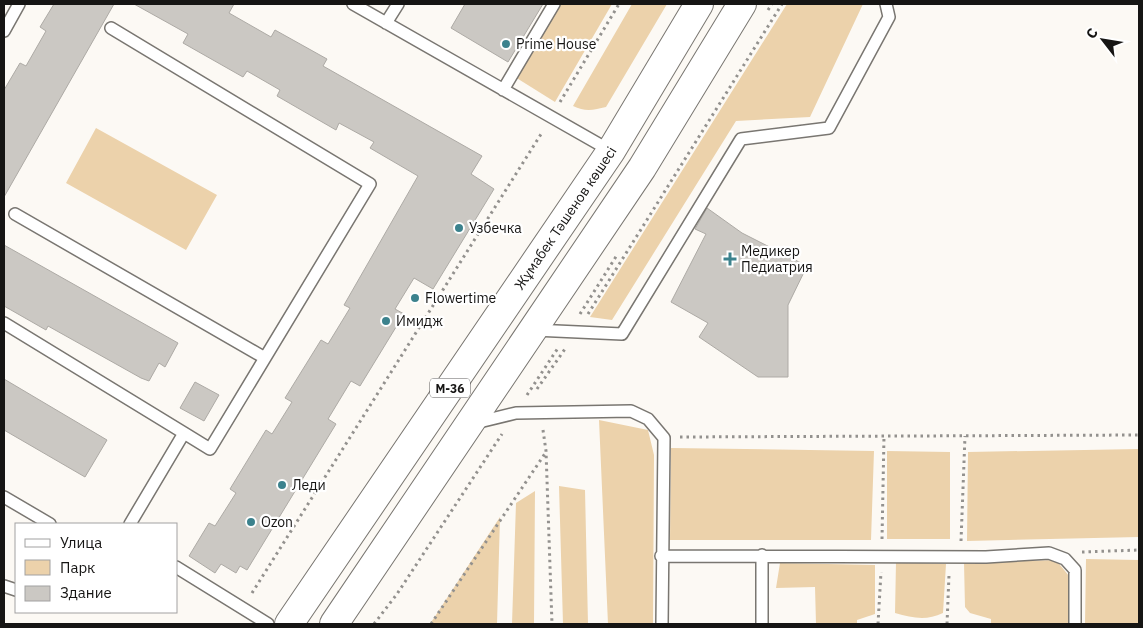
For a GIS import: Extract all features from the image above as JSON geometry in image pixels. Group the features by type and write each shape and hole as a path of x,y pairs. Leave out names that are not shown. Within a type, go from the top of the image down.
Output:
{"main road":[{"name":"Жұмабек Тәшенов көшесі","path":"289,624 611,151 698,4"},
{"name":"M-36","path":"334,624 642,168 742,4"}],"lane":[{"path":"4,31 19,4"},
{"path":"353,4 611,151"},
{"path":"386,24 398,4"},
{"path":"503,90 554,4"},
{"path":"532,330 622,334 741,138 829,128 889,17 886,4"},
{"path":"4,323 210,448 370,184 111,28"},
{"path":"15,214 265,358"},
{"path":"468,425 516,413 539,412 631,412 648,419 664,438 661,556 662,624"},
{"path":"131,523 184,433"},
{"path":"4,497 48,523"},
{"path":"661,556 955,557 1049,553 1065,558 1075,570 1075,624"},
{"path":"762,555 762,624"},
{"path":"178,568 268,624"}],"path":[{"path":"243,609 551,117 619,4"},
{"path":"537,389 577,332 782,4"},
{"path":"536,380 546,451 552,624"},
{"path":"664,438 1139,435"},
{"path":"878,624 882,556 884,436"},
{"path":"946,624 955,557 966,436"},
{"path":"431,624 546,451"},
{"path":"1049,553 1139,550"}],"green space":[{"path":"560,4 612,4 555,102 515,77"},
{"path":"632,4 667,4 606,107 590,110 573,106"},
{"path":"787,4 863,4 810,117 736,121 612,320 590,317"},
{"path":"96,128 217,195 186,250 66,183"},
{"path":"599,420 648,430 654,455 653,624 608,624"},
{"path":"671,448 874,451 871,540 670,540"},
{"path":"1139,449 1139,537 967,541 968,452"},
{"path":"887,451 950,452 950,539 887,539"},
{"path":"559,486 585,490 588,624 563,624"},
{"path":"535,491 534,624 512,624 516,503"},
{"path":"500,517 497,624 430,624"},
{"path":"1086,559 1139,560 1139,624 1085,624"},
{"path":"1056,560 1069,576 1069,624 991,624 991,619 970,613 965,607 964,563"},
{"path":"896,562 946,564 943,613 937,616 919,618 895,613"},
{"path":"780,563 875,565 875,614 857,620 857,624 816,624 815,587 776,588"}],"building":[{"path":"54,4 114,4 4,197 4,90 20,63 26,66 46,31 40,27"},
{"path":"134,4 234,4 229,13 271,37 275,30 327,59 323,66 482,156 471,174 494,189 433,289 414,278 395,309 404,314 360,386 351,381 328,419 336,424 247,570 240,566 236,573 221,564 215,573 189,556 209,523 215,526 236,493 230,489 266,430 272,434 292,402 285,398 321,340 328,344 350,308 344,305 418,176 370,148 374,142 339,123 336,130 277,96 280,90 247,71 243,77 183,43 188,34"},
{"path":"465,4 543,4 508,62 451,28"},
{"path":"707,208 742,233 807,266 788,305 788,377 758,377 699,337 708,323 671,302 706,234 695,229"},
{"path":"4,245 178,343 165,367 159,363 149,381 141,378 48,326 46,330 4,306"},
{"path":"4,379 107,440 85,477 4,430"},
{"path":"195,382 219,395 204,421 180,408"}],"place":[{"name":"Prime House","path":"506,44"},
{"name":"Узбечка","path":"459,228"},
{"name":"Медикер Педиатрия","path":"730,259"},
{"name":"Flowertime","path":"415,298"},
{"name":"Имидж","path":"386,321"},
{"name":"Леди","path":"282,485"},
{"name":"Ozon","path":"251,522"}]}
